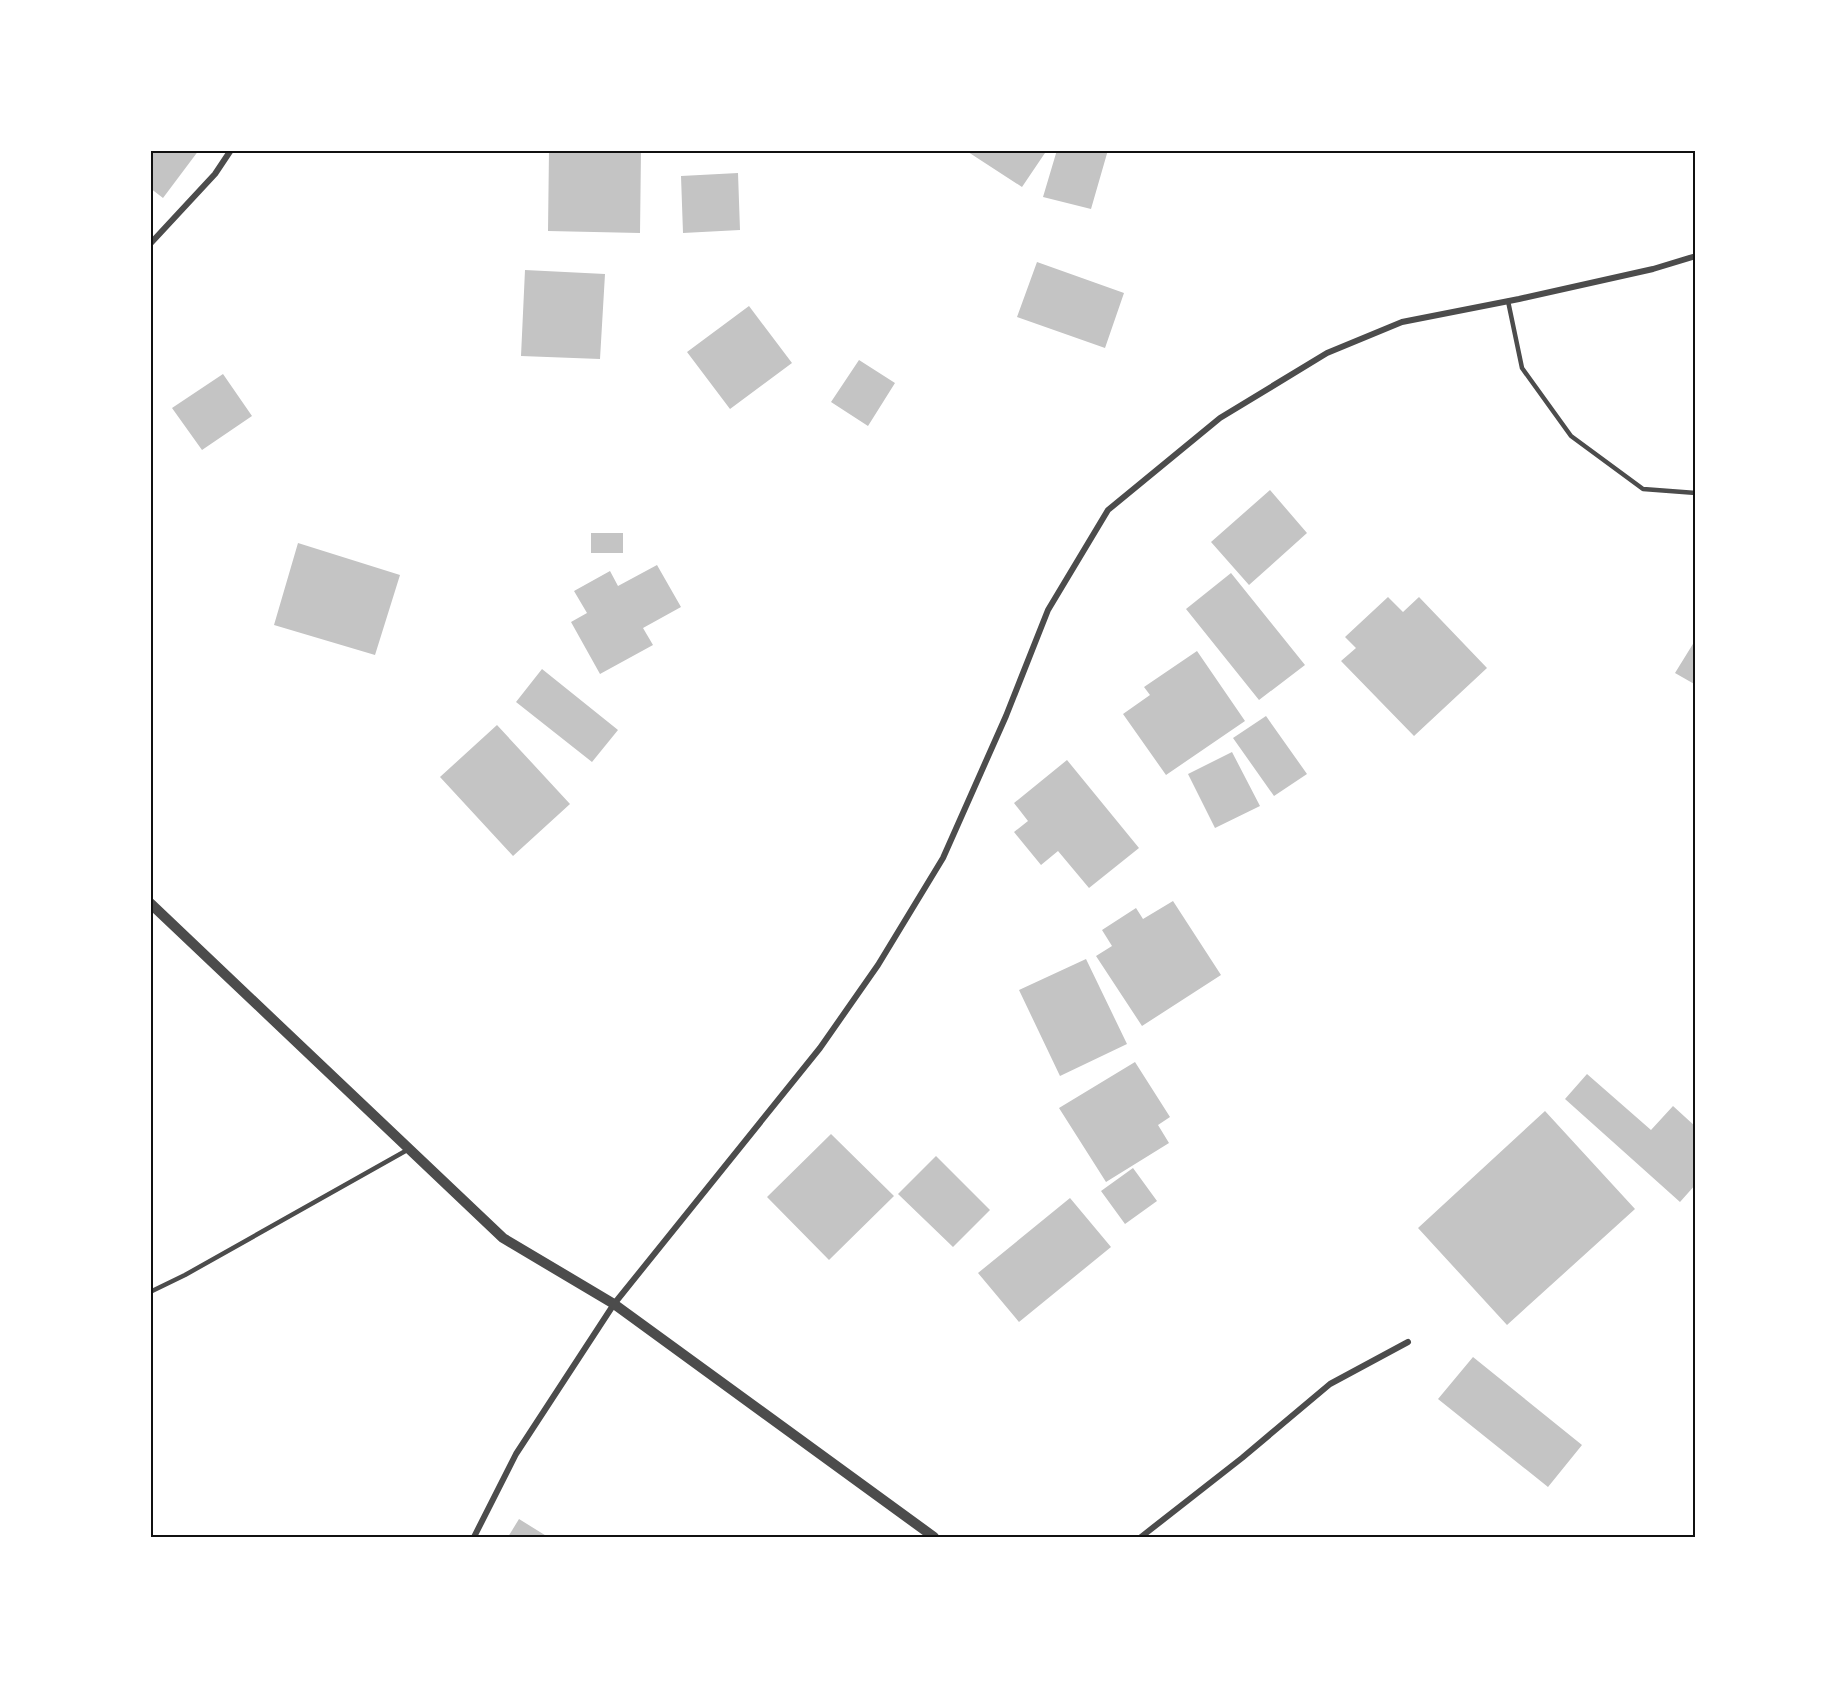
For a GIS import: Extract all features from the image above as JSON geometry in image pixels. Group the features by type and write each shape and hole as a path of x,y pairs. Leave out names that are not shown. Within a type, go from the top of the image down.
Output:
{"street":[{"path":"150,244 215,174 231,150"},
{"path":"474,1537 516,1454 614,1304 820,1048 878,965 943,858 1006,716 1048,609 1108,510 1220,418 1327,353 1402,322 1653,269 1696,256"},
{"path":"150,903 503,1238 614,1304 934,1537"},
{"path":"1141,1537 1242,1458 1329,1384 1408,1342"}],"lane":[{"path":"1508,301 1522,368 1571,436 1643,489 1696,493"},
{"path":"150,1292 185,1275 409,1149"}],"building":[{"path":"155,150 199,150 163,198 150,188 150,156"},
{"path":"549,150 641,150 640,233 548,231"},
{"path":"965,150 1047,150 1022,187"},
{"path":"1057,150 1108,150 1091,209 1043,197"},
{"path":"738,173 740,230 683,233 681,176"},
{"path":"1037,262 1124,293 1105,348 1017,317"},
{"path":"525,270 605,274 600,359 521,356"},
{"path":"749,306 792,363 730,409 687,352"},
{"path":"859,360 895,383 868,426 831,402"},
{"path":"223,374 252,416 202,450 172,408"},
{"path":"1270,490 1307,533 1249,585 1211,542"},
{"path":"591,533 623,533 623,553 591,553"},
{"path":"298,543 400,575 375,655 274,625"},
{"path":"657,565 681,607 643,628 653,645 600,674 571,622 587,613 574,591 610,571 618,586"},
{"path":"1231,573 1305,665 1259,700 1186,609"},
{"path":"1388,597 1403,612 1419,597 1487,668 1414,736 1341,661 1356,648 1345,637"},
{"path":"1696,639 1696,685 1675,673"},
{"path":"1197,651 1245,721 1166,775 1123,714 1150,695 1144,687"},
{"path":"542,669 618,730 592,762 516,702"},
{"path":"1266,716 1307,774 1274,796 1233,738"},
{"path":"497,725 570,804 513,856 440,777"},
{"path":"1232,752 1260,806 1215,828 1188,774"},
{"path":"1067,760 1139,848 1089,888 1058,851 1041,865 1014,832 1028,821 1014,803"},
{"path":"1173,901 1221,975 1142,1026 1096,956 1112,946 1102,930 1136,908 1143,919"},
{"path":"1086,959 1127,1044 1060,1076 1019,990"},
{"path":"1135,1062 1170,1117 1158,1125 1169,1143 1106,1182 1059,1108"},
{"path":"1587,1074 1651,1130 1673,1106 1696,1127 1696,1184 1680,1202 1565,1099"},
{"path":"1545,1111 1635,1209 1507,1325 1418,1228"},
{"path":"831,1134 894,1196 829,1260 767,1197"},
{"path":"936,1156 990,1210 953,1247 898,1194"},
{"path":"1133,1168 1157,1201 1125,1224 1101,1191"},
{"path":"1070,1198 1111,1247 1019,1322 978,1273"},
{"path":"1473,1357 1582,1445 1548,1487 1438,1399"},
{"path":"519,1519 548,1537 508,1537"}]}
